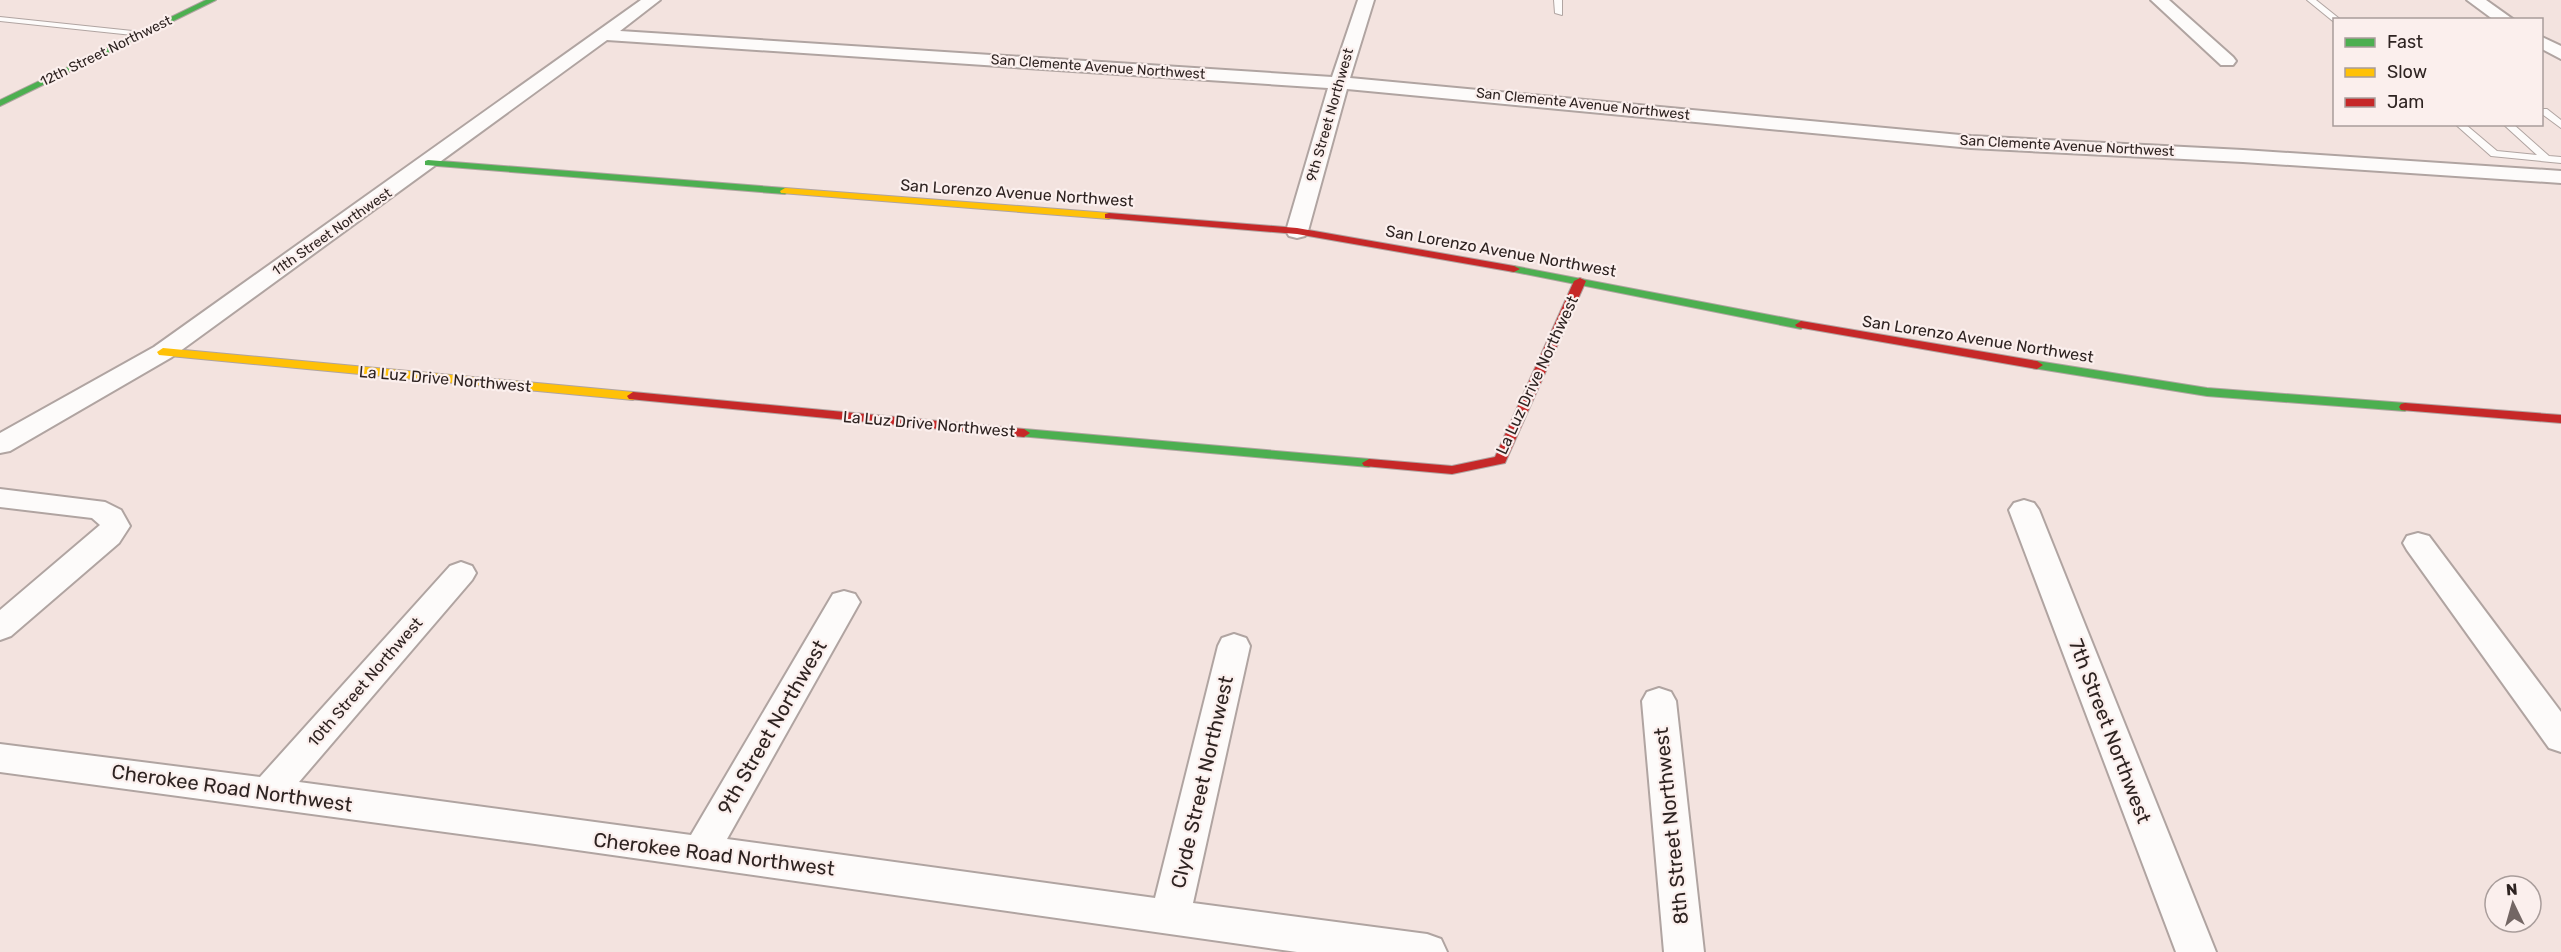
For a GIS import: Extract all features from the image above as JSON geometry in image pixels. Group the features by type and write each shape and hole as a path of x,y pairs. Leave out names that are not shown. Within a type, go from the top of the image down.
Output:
{"street":[{"name":"12th Street Northwest","path":"0,103 212,0"},
{"name":"11th Street Northwest","path":"0,445 163,352 652,0"},
{"name":"9th Street Northwest","path":"1297,231 1339,82 1366,0"},
{"path":"2159,0 2227,61"},
{"path":"2475,0 2503,18"},
{"name":"San Clemente Avenue Northwest","path":"604,35 1339,82 1971,142 2244,156 2561,177"},
{"path":"2543,43 2561,54"},
{"name":"San Lorenzo Avenue Northwest","path":"428,163 1297,231 1580,281 1844,334 2208,392 2561,419"},
{"name":"La Luz Drive Northwest","path":"163,352 1152,445 1452,470 1500,460 1580,281"},
{"path":"0,498 95,509 114,519 115,526 108,536 0,628"},
{"name":"7th Street Northwest","path":"2024,510 2196,952"},
{"path":"2418,543 2561,738"},
{"name":"10th Street Northwest","path":"269,792 461,573"},
{"name":"9th Street Northwest","path":"701,851 844,602"},
{"name":"Clyde Street Northwest","path":"1170,918 1234,646"},
{"name":"8th Street Northwest","path":"1659,701 1684,952"},
{"name":"Cherokee Road Northwest","path":"0,758 269,792 608,841 701,851 1427,952"}],"lane":[{"path":"1558,0 1559,13"},
{"path":"2311,0 2334,18"},
{"path":"0,19 142,34"},
{"path":"2543,111 2561,112"},
{"path":"2543,111 2561,125"},
{"path":"2461,126 2494,154 2561,160"},
{"path":"2509,126 2547,159"}],"traffic: fast":[{"path":"0,103 212,0"},
{"path":"428,163 785,191"},
{"path":"1514,269 1801,325"},
{"path":"2037,365 2207,392 2405,407"},
{"path":"1024,433 1369,463"}],"traffic: slow":[{"path":"785,191 1109,216"},
{"path":"163,352 633,396"}],"traffic: jam":[{"path":"1109,216 1297,231 1514,269"},
{"path":"1369,463 1452,470 1500,460 1580,281"},
{"path":"1801,325 2037,365"},
{"path":"633,396 1024,433"},
{"path":"2405,407 2561,419"}]}
